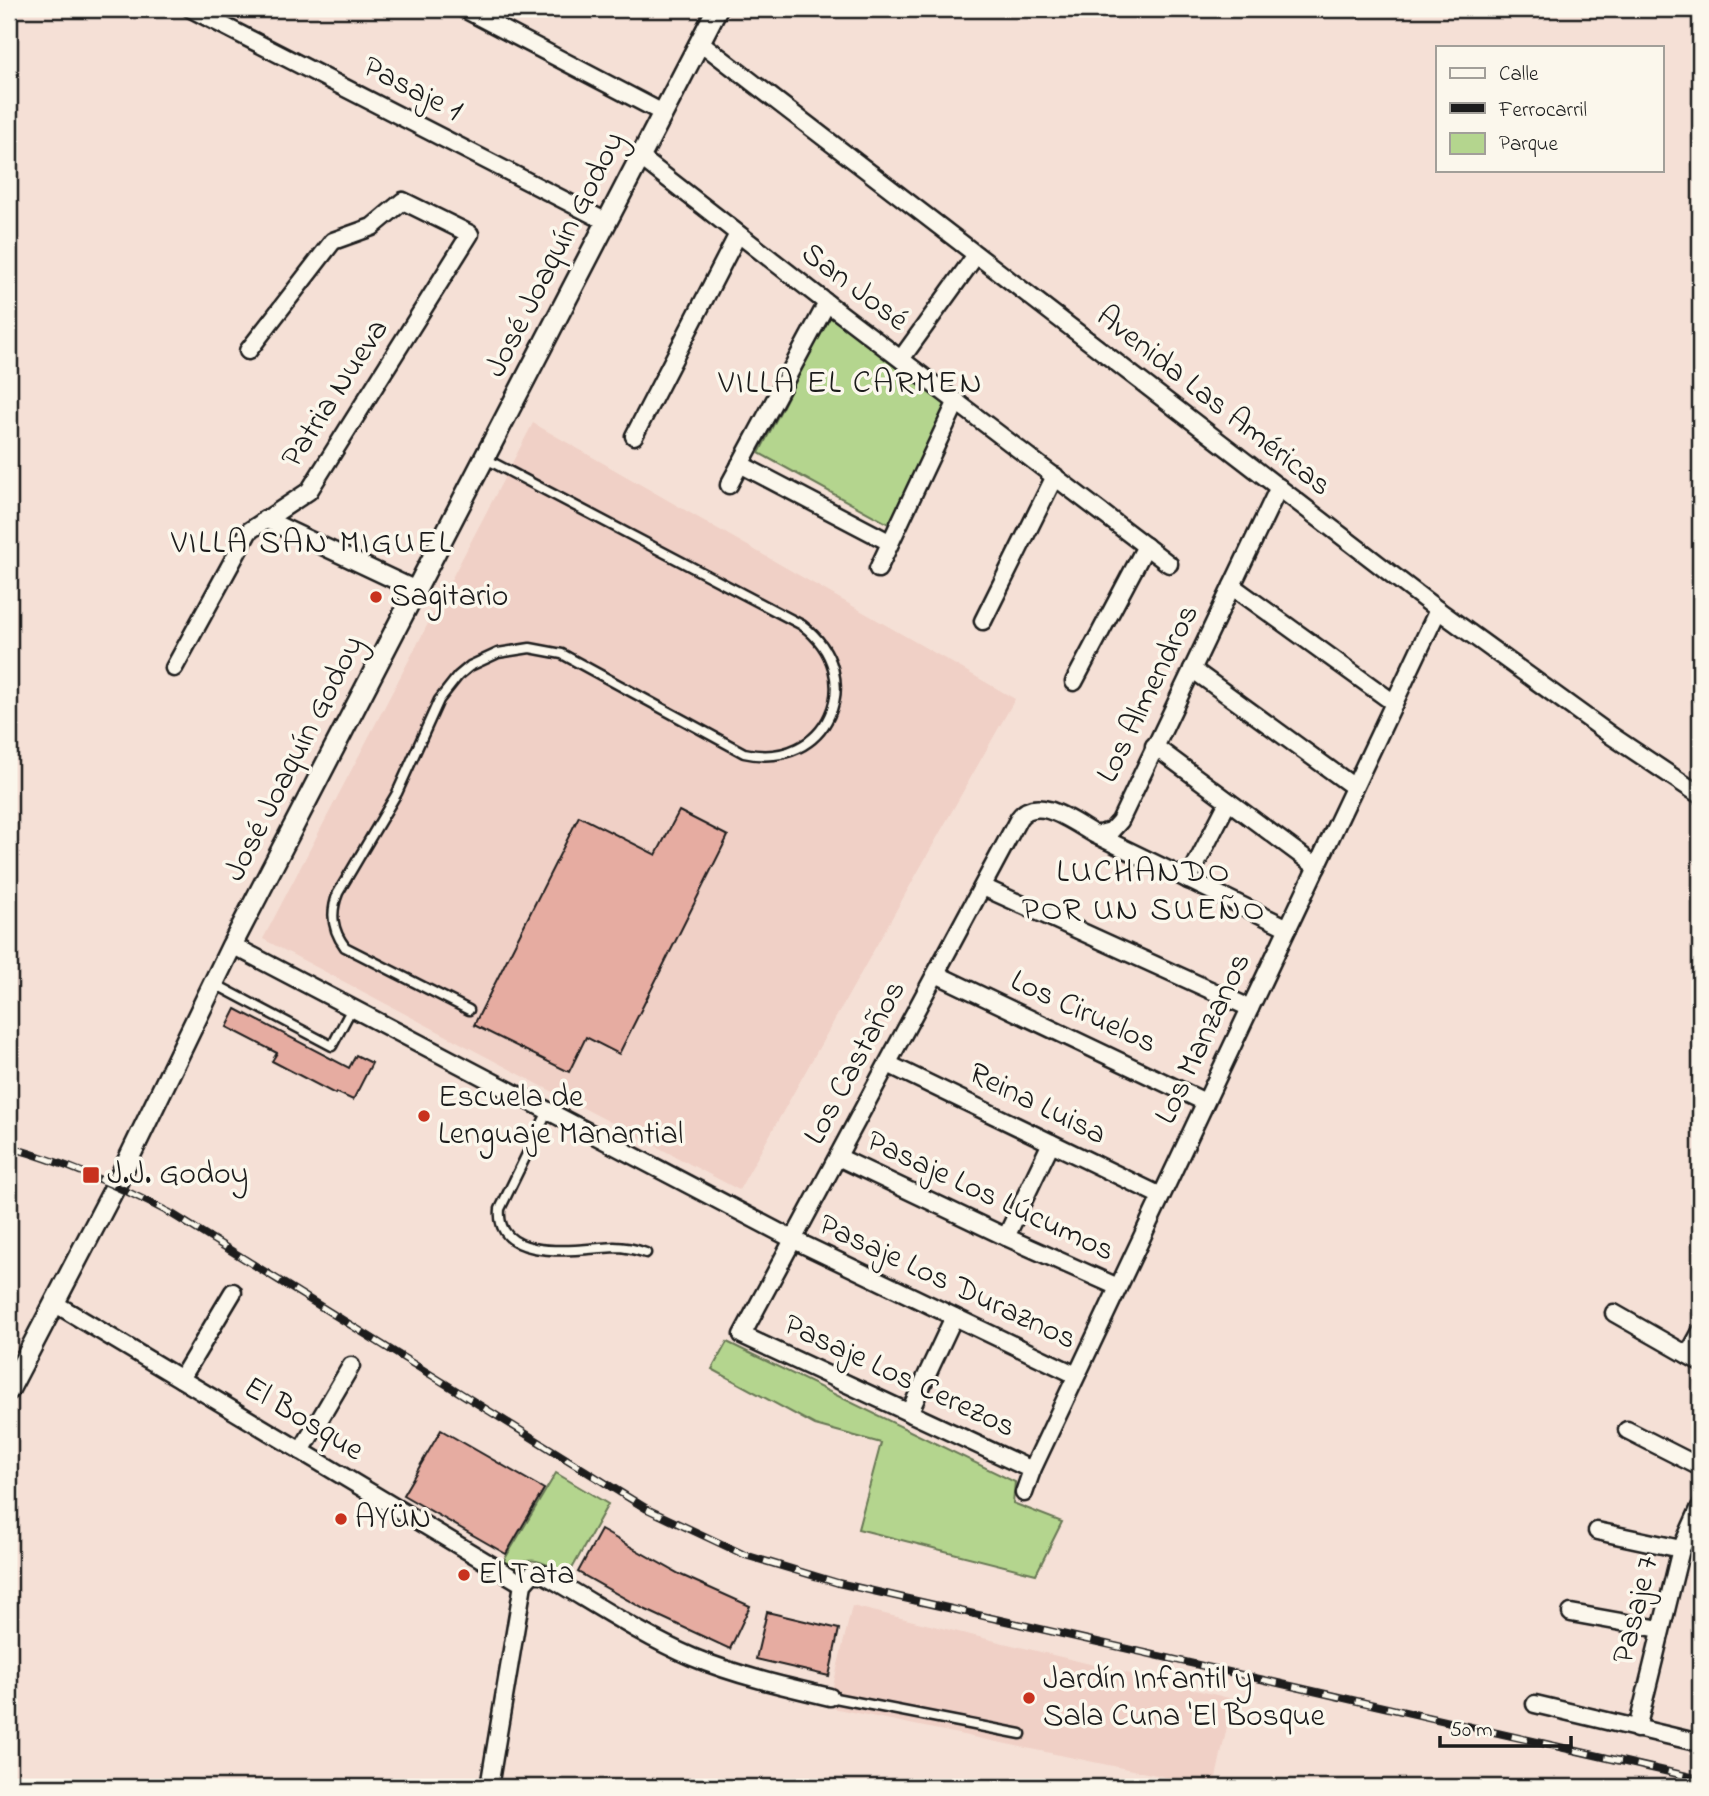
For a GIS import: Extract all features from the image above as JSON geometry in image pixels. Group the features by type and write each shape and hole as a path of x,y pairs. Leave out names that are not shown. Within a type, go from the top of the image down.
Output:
{"street":[{"name":"Pasaje 1","path":"191,9 607,222"},
{"path":"464,9 663,113"},
{"name":"José Joaquín Godoy","path":"9,1390 116,1185 232,945 717,9"},
{"name":"Avenida Las Américas","path":"700,42 1438,610 1612,736 1700,795"},
{"name":"San José","path":"640,157 1169,564"},
{"name":"Patria Nueva","path":"174,668 249,531 309,491 470,234 403,201 372,227 333,241 248,351"},
{"path":"634,436 738,234"},
{"path":"901,359 976,255"},
{"path":"729,485 827,303"},
{"path":"878,569 957,401"},
{"path":"740,464 889,542"},
{"path":"983,621 1055,476"},
{"name":"Los Almendros","path":"1096,835 1111,831 1120,821 1279,487"},
{"path":"265,519 416,590"},
{"path":"1074,682 1146,545"},
{"path":"1232,586 1394,703"},
{"name":"Los Manzanos","path":"1024,1493 1076,1375 1438,610"},
{"path":"1192,669 1354,787"},
{"path":"1154,746 1317,867"},
{"path":"1188,880 1228,802"},
{"name":"Los Castaños","path":"742,1335 1019,818 1027,810 1042,808 1096,835"},
{"path":"1096,835 1288,928"},
{"path":"983,887 1250,1009"},
{"name":"Pasaje Los Duraznos","path":"232,945 794,1240 1076,1375"},
{"name":"Los Ciruelos","path":"936,974 1205,1102"},
{"name":"Reina Luisa","path":"888,1064 1161,1196"},
{"path":"1006,1237 1051,1143"},
{"name":"Pasaje Los Lúcumos","path":"838,1157 1118,1287"},
{"path":"181,1379 233,1292"},
{"name":"El Bosque","path":"54,1303 523,1584"},
{"path":"1614,1313 1694,1358 1700,1333"},
{"path":"909,1413 954,1317"},
{"name":"Pasaje Los Cerezos","path":"742,1335 1032,1470"},
{"path":"301,1451 351,1366"},
{"path":"1628,1430 1700,1467"},
{"name":"Pasaje 7","path":"1637,1729 1681,1549 1700,1507"},
{"path":"1597,1531 1681,1549"},
{"path":"489,1787 523,1584 532,1574 542,1574 634,1628 692,1657 754,1678 830,1697"},
{"path":"1571,1613 1660,1629"},
{"path":"1535,1703 1700,1743"}],"lane":[{"path":"469,1010 345,947 335,930 333,920 338,893 397,793 439,700 458,676 470,666 498,653 521,649 546,650 578,661 744,753 768,757 792,752 813,738 829,718 836,693 836,680 829,654 813,633 802,625 484,458"},
{"path":"213,983 332,1046 352,1008"},
{"path":"548,1111 500,1209 500,1222 504,1229 519,1242 541,1250 625,1247 646,1253"},
{"path":"830,1697 1021,1734"}],"shaded area":[{"path":"533,423 1015,699 739,1190 263,939"},
{"name":"Jardín Infantil y Sala Cuna 'El Bosque","path":"852,1606 1233,1699 1214,1787 828,1707"}],"green space":[{"path":"830,314 954,405 892,526 759,453"},
{"path":"727,1342 1015,1482 1013,1503 1062,1522 1036,1574 858,1529 881,1443 815,1425 712,1369"},
{"path":"556,1473 608,1504 568,1576 541,1562 528,1561 515,1568 503,1562"}],"building":[{"path":"679,811 728,836 619,1054 586,1037 569,1072 474,1025 579,816 656,855"},
{"path":"236,1009 349,1068 356,1055 372,1063 353,1100 336,1092 335,1094 272,1061 277,1053 227,1027"},
{"path":"441,1430 544,1489 506,1554 403,1495"},
{"path":"601,1530 681,1575 750,1606 730,1649 644,1609 578,1572"},
{"path":"767,1612 839,1629 829,1676 756,1659"}],"railway":[{"path":"9,1147 92,1176 172,1214 647,1509 745,1555 838,1583 1700,1779"}],"place":[{"name":"Sagitario","path":"376,597"},
{"name":"Escuela de Lenguaje Manantial","path":"424,1116"},
{"name":"J.J. Godoy","path":"91,1175"},
{"name":"AYÜN","path":"341,1519"},
{"name":"El Tata","path":"464,1575"},
{"name":"Jardín Infantil y Sala Cuna 'El Bosque","path":"1029,1698"}],"district":[{"name":"VILLA EL CARMEN","path":"851,384"},
{"name":"VILLA SAN MIGUEL","path":"312,544"},
{"name":"LUCHANDO POR UN SUEÑO","path":"1144,892"}]}
